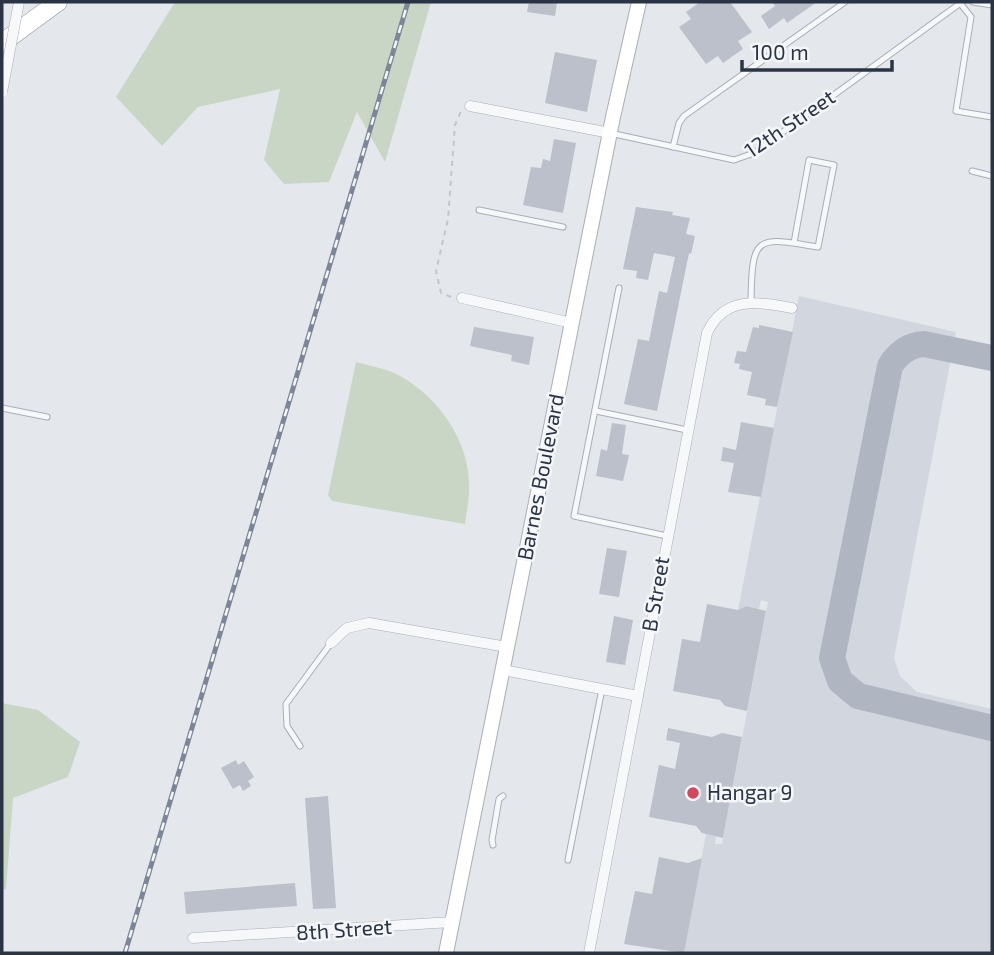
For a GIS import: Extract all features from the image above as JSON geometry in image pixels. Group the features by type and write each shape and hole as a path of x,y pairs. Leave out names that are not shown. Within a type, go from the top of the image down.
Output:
{"highway":[{"path":"2,33 58,2"},
{"path":"2,43 58,2"}],"street":[{"path":"2,92 19,2"},
{"name":"Barnes Boulevard","path":"446,953 610,133 639,2"},
{"name":"12th Street","path":"470,106 610,133"},
{"path":"462,298 572,323"},
{"path":"751,302 792,308"},
{"name":"B Street","path":"589,953 700,358 712,322 730,308 751,302"},
{"path":"331,642 352,626 369,623 507,647"},
{"path":"503,670 638,696"},
{"name":"8th Street","path":"193,938 452,922"}],"lane":[{"path":"673,147 679,123 684,116 845,2"},
{"path":"973,2 992,5"},
{"name":"12th Street","path":"610,133 734,160 754,153 961,3"},
{"path":"961,3 971,16 956,111 992,117"},
{"path":"751,302 752,265 760,246 769,241 818,247 834,165 809,160 794,243"},
{"path":"972,171 992,176"},
{"path":"479,210 563,227"},
{"path":"619,288 574,516 667,536"},
{"path":"2,408 47,417"},
{"path":"596,411 687,430"},
{"path":"300,746 287,726 286,705 331,642"},
{"path":"568,860 602,689"},
{"path":"494,845 492,840 499,799 503,796"}],"path":[{"path":"462,298 440,293 436,271 449,219 455,125 462,110 470,106"}],"shaded area":[{"path":"799,296 956,332 894,658 900,676 917,692 992,709 992,953 684,953 706,834 716,836 715,844 722,844 768,602 761,600 759,609 746,606 738,610"}],"green space":[{"path":"175,2 431,2 385,162 357,112 329,182 284,184 264,160 280,89 198,107 162,146 116,97"},
{"path":"356,362 402,377 427,396 448,421 463,450 467,465 469,492 465,524 332,501 328,495"},
{"path":"2,703 38,710 80,742 68,777 13,798 6,889 2,890"}],"building":[{"path":"529,2 557,2 555,16 527,12"},
{"path":"700,2 730,2 752,32 738,41 743,49 723,63 718,56 706,64 679,27 691,19 686,12"},
{"path":"772,2 817,2 787,23 784,18 769,29 761,16 775,6"},
{"path":"555,52 597,60 587,112 545,103"},
{"path":"554,139 576,143 563,213 523,205 531,167 541,168 543,159 550,161"},
{"path":"636,207 673,212 672,215 690,218 686,234 695,236 691,254 689,253 657,411 624,404 638,339 649,341 659,291 667,293 675,257 654,253 648,280 636,278 637,271 623,269"},
{"path":"759,325 793,332 777,407 765,405 766,399 747,395 752,372 739,369 740,364 734,363 737,351 746,352 753,327 759,328"},
{"path":"474,327 534,337 529,365 511,361 512,355 470,346"},
{"path":"741,422 774,428 761,497 728,492 734,463 721,461 723,447 736,450"},
{"path":"612,423 626,425 622,454 629,455 623,481 596,476 601,449 607,451"},
{"path":"607,548 627,551 619,597 599,594"},
{"path":"707,604 738,610 746,606 766,611 747,711 725,706 720,700 673,691 682,639 700,642"},
{"path":"614,616 633,620 625,665 606,662"},
{"name":"Hangar 9","path":"668,728 712,737 722,733 742,737 723,838 702,833 696,826 649,817 659,765 675,769 680,743 666,740"},
{"path":"236,760 238,765 244,761 254,777 248,781 251,786 243,791 240,785 233,789 221,768"},
{"path":"328,796 336,908 313,909 305,798"},
{"path":"659,857 688,863 702,858 684,953 624,944 635,891 652,894"},
{"path":"295,883 297,906 186,914 184,892"}],"taxiway":[{"path":"992,358 924,344 904,350 890,366 832,658 840,681 858,696 992,728"}],"railway":[{"path":"125,953 408,2"}],"place":[{"name":"Hangar 9","path":"693,793"}]}
